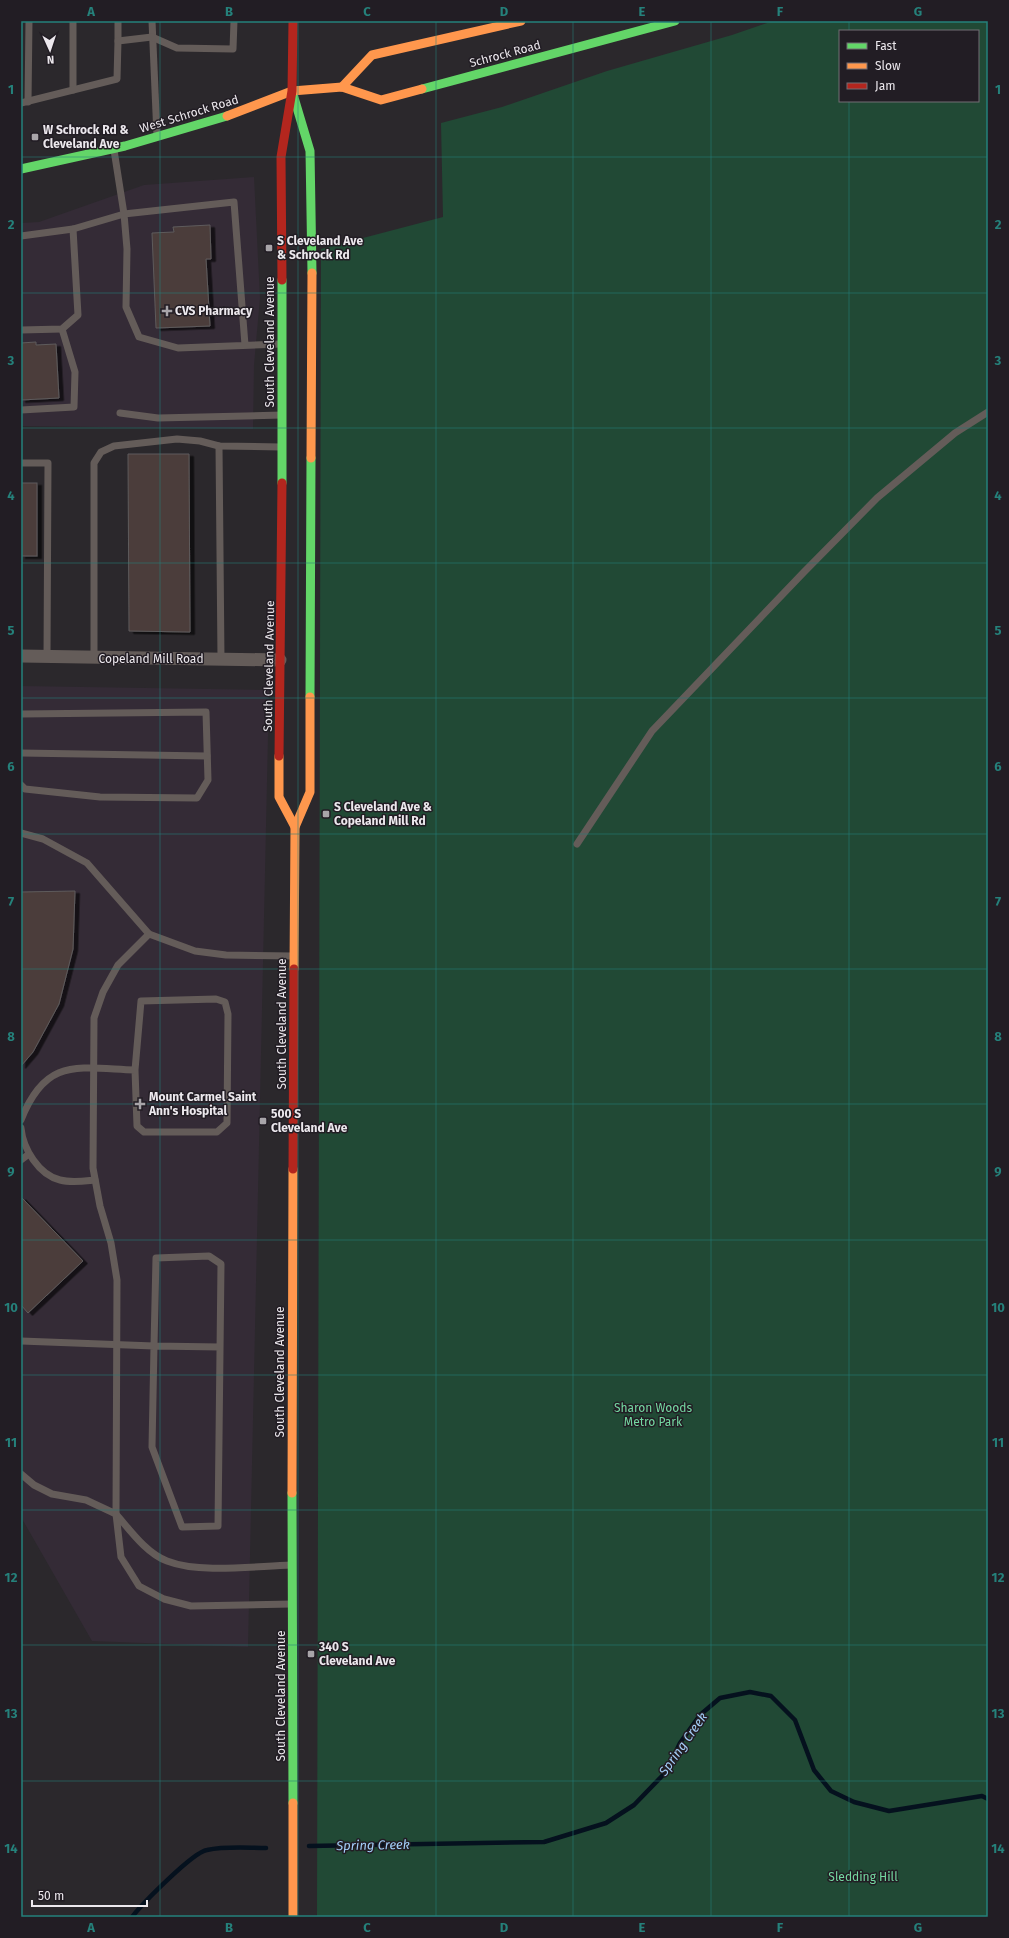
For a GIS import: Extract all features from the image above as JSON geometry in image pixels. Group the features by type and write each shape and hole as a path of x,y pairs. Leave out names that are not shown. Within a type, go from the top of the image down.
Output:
{"main road":[{"path":"292,91 293,21"},
{"path":"342,87 372,55 521,21"},
{"name":"Schrock Road","path":"292,91 342,87 381,100 675,21"},
{"name":"West Schrock Road","path":"21,169 113,149 233,114 292,91"},
{"name":"South Cleveland Avenue","path":"292,91 281,157 282,447 279,797 295,827"},
{"name":"South Cleveland Avenue","path":"292,91 310,150 312,288 310,792 295,827 292,1565 293,1917"}],"street":[{"name":"Copeland Mill Road","path":"21,656 280,660"}],"lane":[{"path":"29,21 25,102 117,80 118,21"},
{"path":"73,21 73,90"},
{"path":"152,21 157,136"},
{"path":"118,41 152,37 177,48 233,49 234,21"},
{"path":"113,149 124,214 127,249 126,307 139,338 178,348 282,344"},
{"path":"21,236 73,228 124,214 234,202 245,345"},
{"path":"21,330 62,329 78,315 73,228"},
{"path":"21,410 74,407 75,372 62,329"},
{"path":"577,844 657,725 877,498 955,433 988,412"},
{"path":"120,413 158,418 282,415"},
{"path":"94,658 94,463 101,452 114,446 177,439 200,441 218,446 282,447"},
{"path":"218,446 221,659"},
{"path":"21,463 48,463 47,657"},
{"path":"21,714 206,712 208,780 197,798 100,797 25,788 21,785"},
{"path":"21,753 207,756"},
{"path":"21,833 44,839 87,863 149,934 195,951 226,955 294,956"},
{"path":"149,934 118,965 103,992 94,1018 93,1168 111,1243 117,1280 116,1514 121,1557 139,1586 164,1599 191,1606 292,1604"},
{"path":"216,999 225,1002 228,1014 227,1123 218,1132 144,1132 137,1126 135,1070 141,1001 216,999"},
{"path":"21,1120 28,1103 37,1088 49,1077 61,1071 93,1068 135,1070"},
{"path":"21,1107 28,1103"},
{"path":"21,1128 22,1139 29,1154 50,1176 67,1182 95,1180"},
{"path":"21,1160 29,1154"},
{"path":"209,1256 221,1264 218,1526 182,1527 152,1447 154,1346 156,1258 209,1256"},
{"path":"21,1341 154,1346 220,1346"},
{"path":"21,1474 34,1485 52,1494 86,1500 116,1514 144,1546 166,1561 198,1568 292,1565"}],"shaded area":[{"path":"254,177 260,298 254,365 253,429 21,426 21,223 39,222 144,185"},
{"name":"Mount Carmel Saint Ann's Hospital","path":"21,686 269,690 248,1647 92,1641 21,1517"}],"green space":[{"name":"Sharon Woods Metro Park","path":"773,21 988,21 988,1917 317,1917 321,249 443,217 441,123 502,107 607,71 732,35"}],"building":[{"name":"CVS Pharmacy","path":"210,225 211,259 206,259 210,326 156,328 152,233 174,232 173,227"},
{"path":"36,342 36,345 56,344 59,398 21,400 21,343"},
{"path":"128,454 189,454 190,632 129,631"},
{"path":"21,483 37,483 37,556 21,556"},
{"path":"75,891 73,949 59,1004 33,1052 21,1066 21,892"},
{"path":"21,1197 83,1261 28,1313 21,1305"}],"waterway":[{"name":"Spring Creek","path":"309,1846 544,1842 606,1823 634,1805 663,1775 680,1743 700,1715 720,1698 750,1692 771,1696 795,1720 814,1770 831,1791 854,1802 889,1811 982,1796 988,1799"},
{"name":"Spring Creek","path":"132,1917 168,1879 200,1853 207,1850 222,1848 266,1848"}],"traffic: fast":[{"path":"422,89 675,21"},
{"path":"292,91 310,151 312,273"},
{"path":"21,169 125,146 227,116"},
{"path":"282,280 282,483"},
{"path":"310,697 311,458"},
{"path":"292,1493 293,1803"}],"traffic: slow":[{"path":"342,87 372,55 521,21"},
{"path":"227,116 292,91 342,87 381,100 422,89"},
{"path":"311,458 312,273"},
{"path":"294,969 295,827 310,792 310,697"},
{"path":"279,756 279,797 295,827"},
{"path":"292,1493 293,1169"},
{"path":"293,1803 293,1917"}],"traffic: jam":[{"path":"282,280 281,157 292,91 293,21"},
{"path":"279,756 282,483"},
{"path":"293,1169 294,969"}],"place":[{"name":"W Schrock Rd & Cleveland Ave","path":"35,137"},
{"name":"S Cleveland Ave & Schrock Rd","path":"269,248"},
{"name":"CVS Pharmacy","path":"167,311"},
{"name":"S Cleveland Ave & Copeland Mill Rd","path":"326,814"},
{"name":"Mount Carmel Saint Ann's Hospital","path":"140,1104"},
{"name":"500 S Cleveland Ave","path":"263,1121"},
{"name":"340 S Cleveland Ave","path":"311,1654"}],"park label":[{"name":"Sledding Hill","path":"863,1877"}]}
